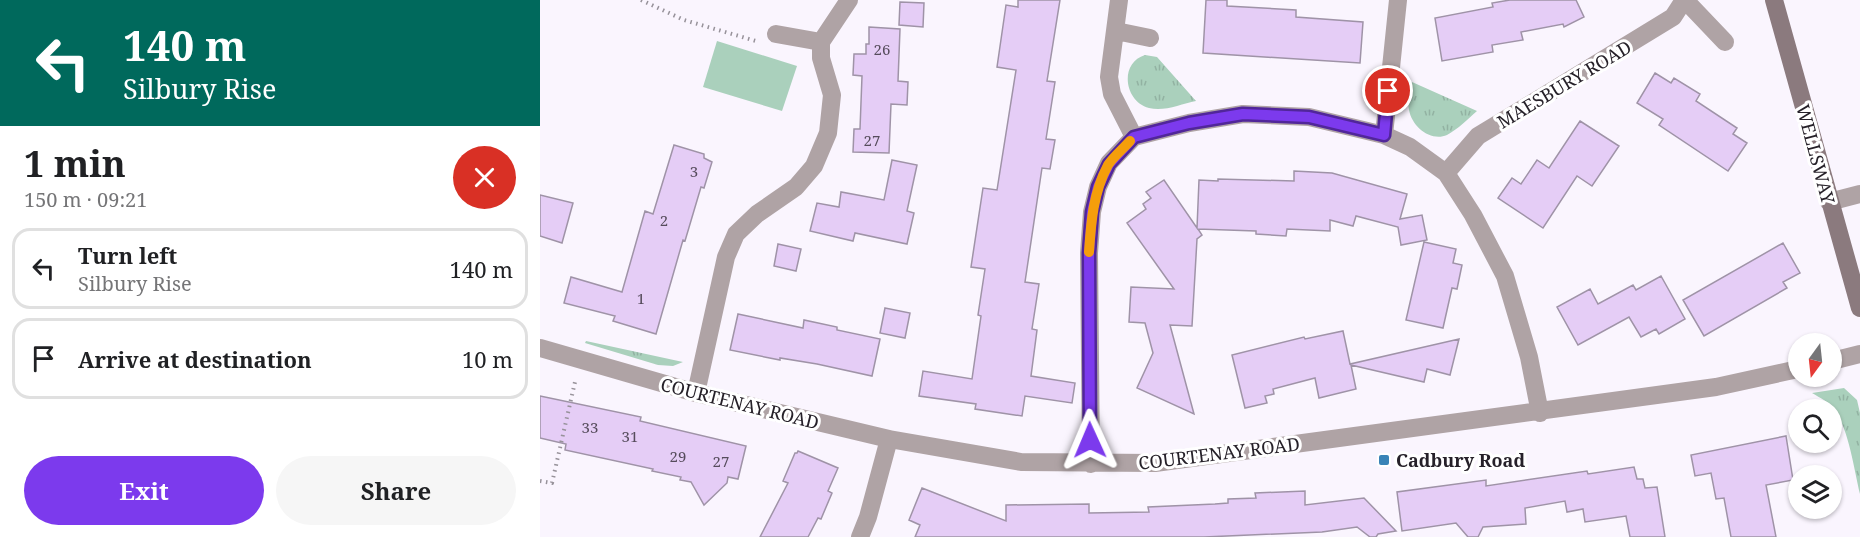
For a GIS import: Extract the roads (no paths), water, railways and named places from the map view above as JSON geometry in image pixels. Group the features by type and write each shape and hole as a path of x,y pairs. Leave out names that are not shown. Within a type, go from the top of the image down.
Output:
{"main road":[{"name":"WELLSWAY","path":"1774,0 1860,308"}],"street":[{"path":"696,393 726,257 736,234 757,214 796,187 814,166 828,133 832,95 821,58 821,42 849,0"},
{"path":"1119,0 1109,77 1112,94 1134,137"},
{"path":"1384,135 1398,0"},
{"name":"MAESBURY ROAD","path":"1446,173 1478,136 1673,17 1685,0 1725,42"},
{"path":"1116,32 1150,38"},
{"path":"776,34 821,42"},
{"path":"1091,464 1089,253 1092,212 1098,187 1109,164 1134,137 1189,123 1243,114 1309,117 1384,135 1410,147 1446,173 1473,215 1505,276 1529,357 1540,412"},
{"path":"1829,202 1860,194"},
{"name":"COURTENAY ROAD","path":"540,348 696,393 889,439 1021,462 1091,464 1155,463 1540,412 1716,387 1788,371"},
{"path":"1842,358 1860,354"},
{"path":"860,537 868,517 889,439"}],"place":[{"name":"Cadbury Road","path":"1384,460"}]}
